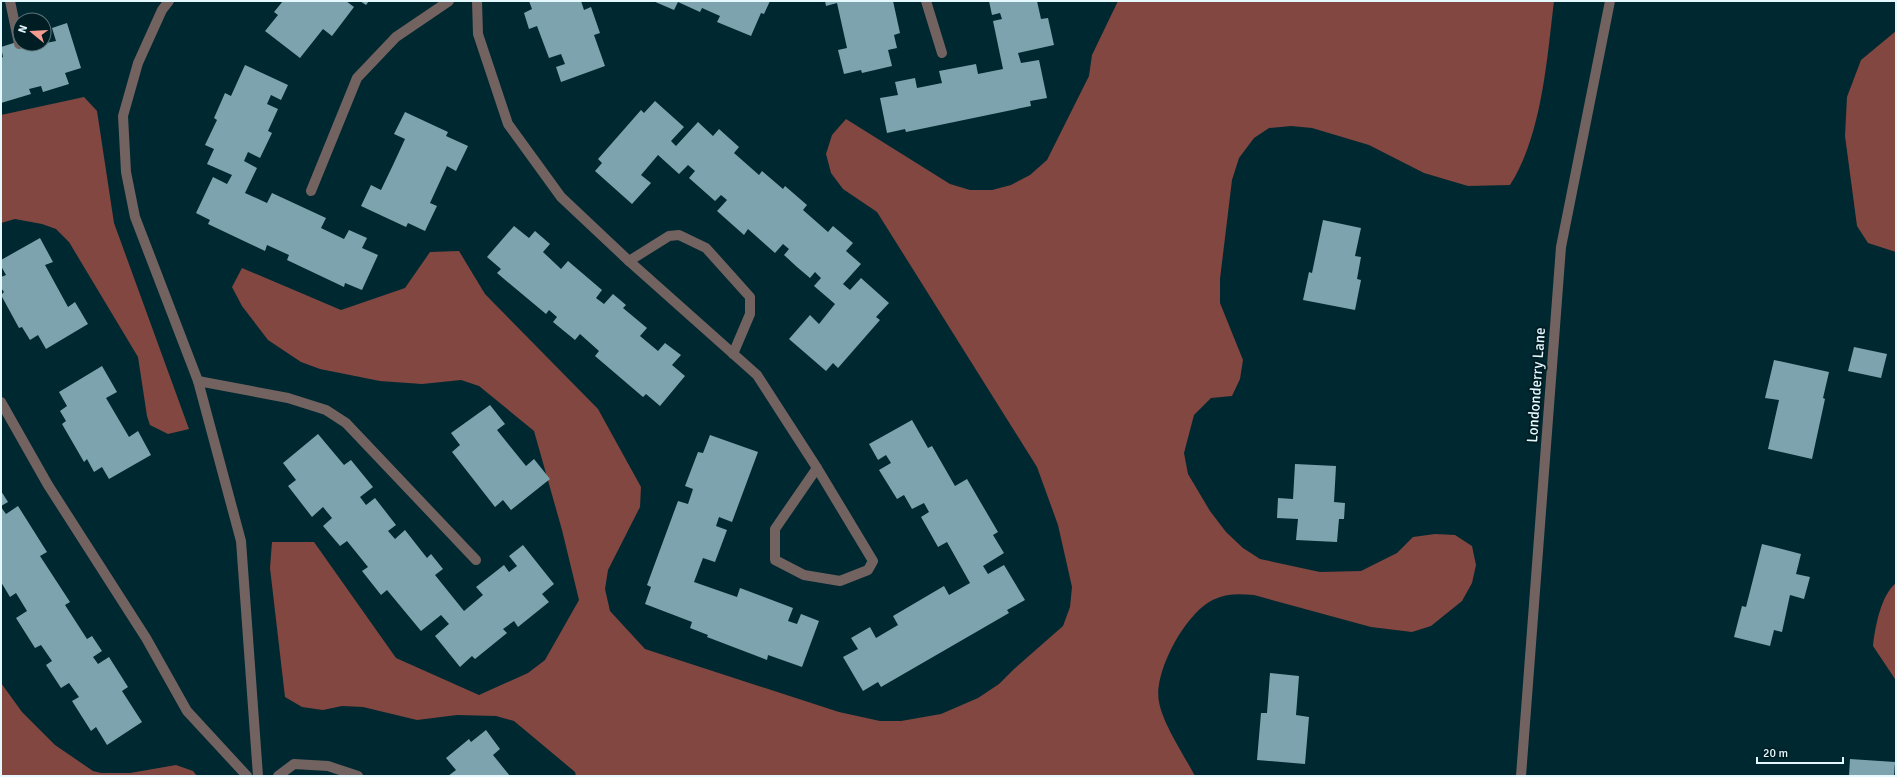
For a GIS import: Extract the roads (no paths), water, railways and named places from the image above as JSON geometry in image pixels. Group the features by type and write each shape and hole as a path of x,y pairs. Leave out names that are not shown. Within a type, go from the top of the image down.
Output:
{"street":[{"path":"10,1 12,12"},
{"path":"169,1 162,10 138,63 123,116 126,172 135,217 198,380 241,540 258,776"},
{"path":"311,190 357,78 396,37 450,1"},
{"path":"477,1 478,34 508,124 561,197 629,261 757,375 817,468 873,561 868,570 840,581 804,575 775,560 775,529 817,468"},
{"path":"926,1 942,53"},
{"name":"Londonderry Lane","path":"1522,776 1561,246 1610,1"},
{"path":"629,261 669,236 679,235 706,248 750,297 750,314 733,354"},
{"path":"198,380 288,398 326,410 333,414 346,423 476,560"},
{"path":"1,402 48,485 146,638 188,711 247,776"},
{"path":"278,776 294,764 328,766 358,776"}]}
